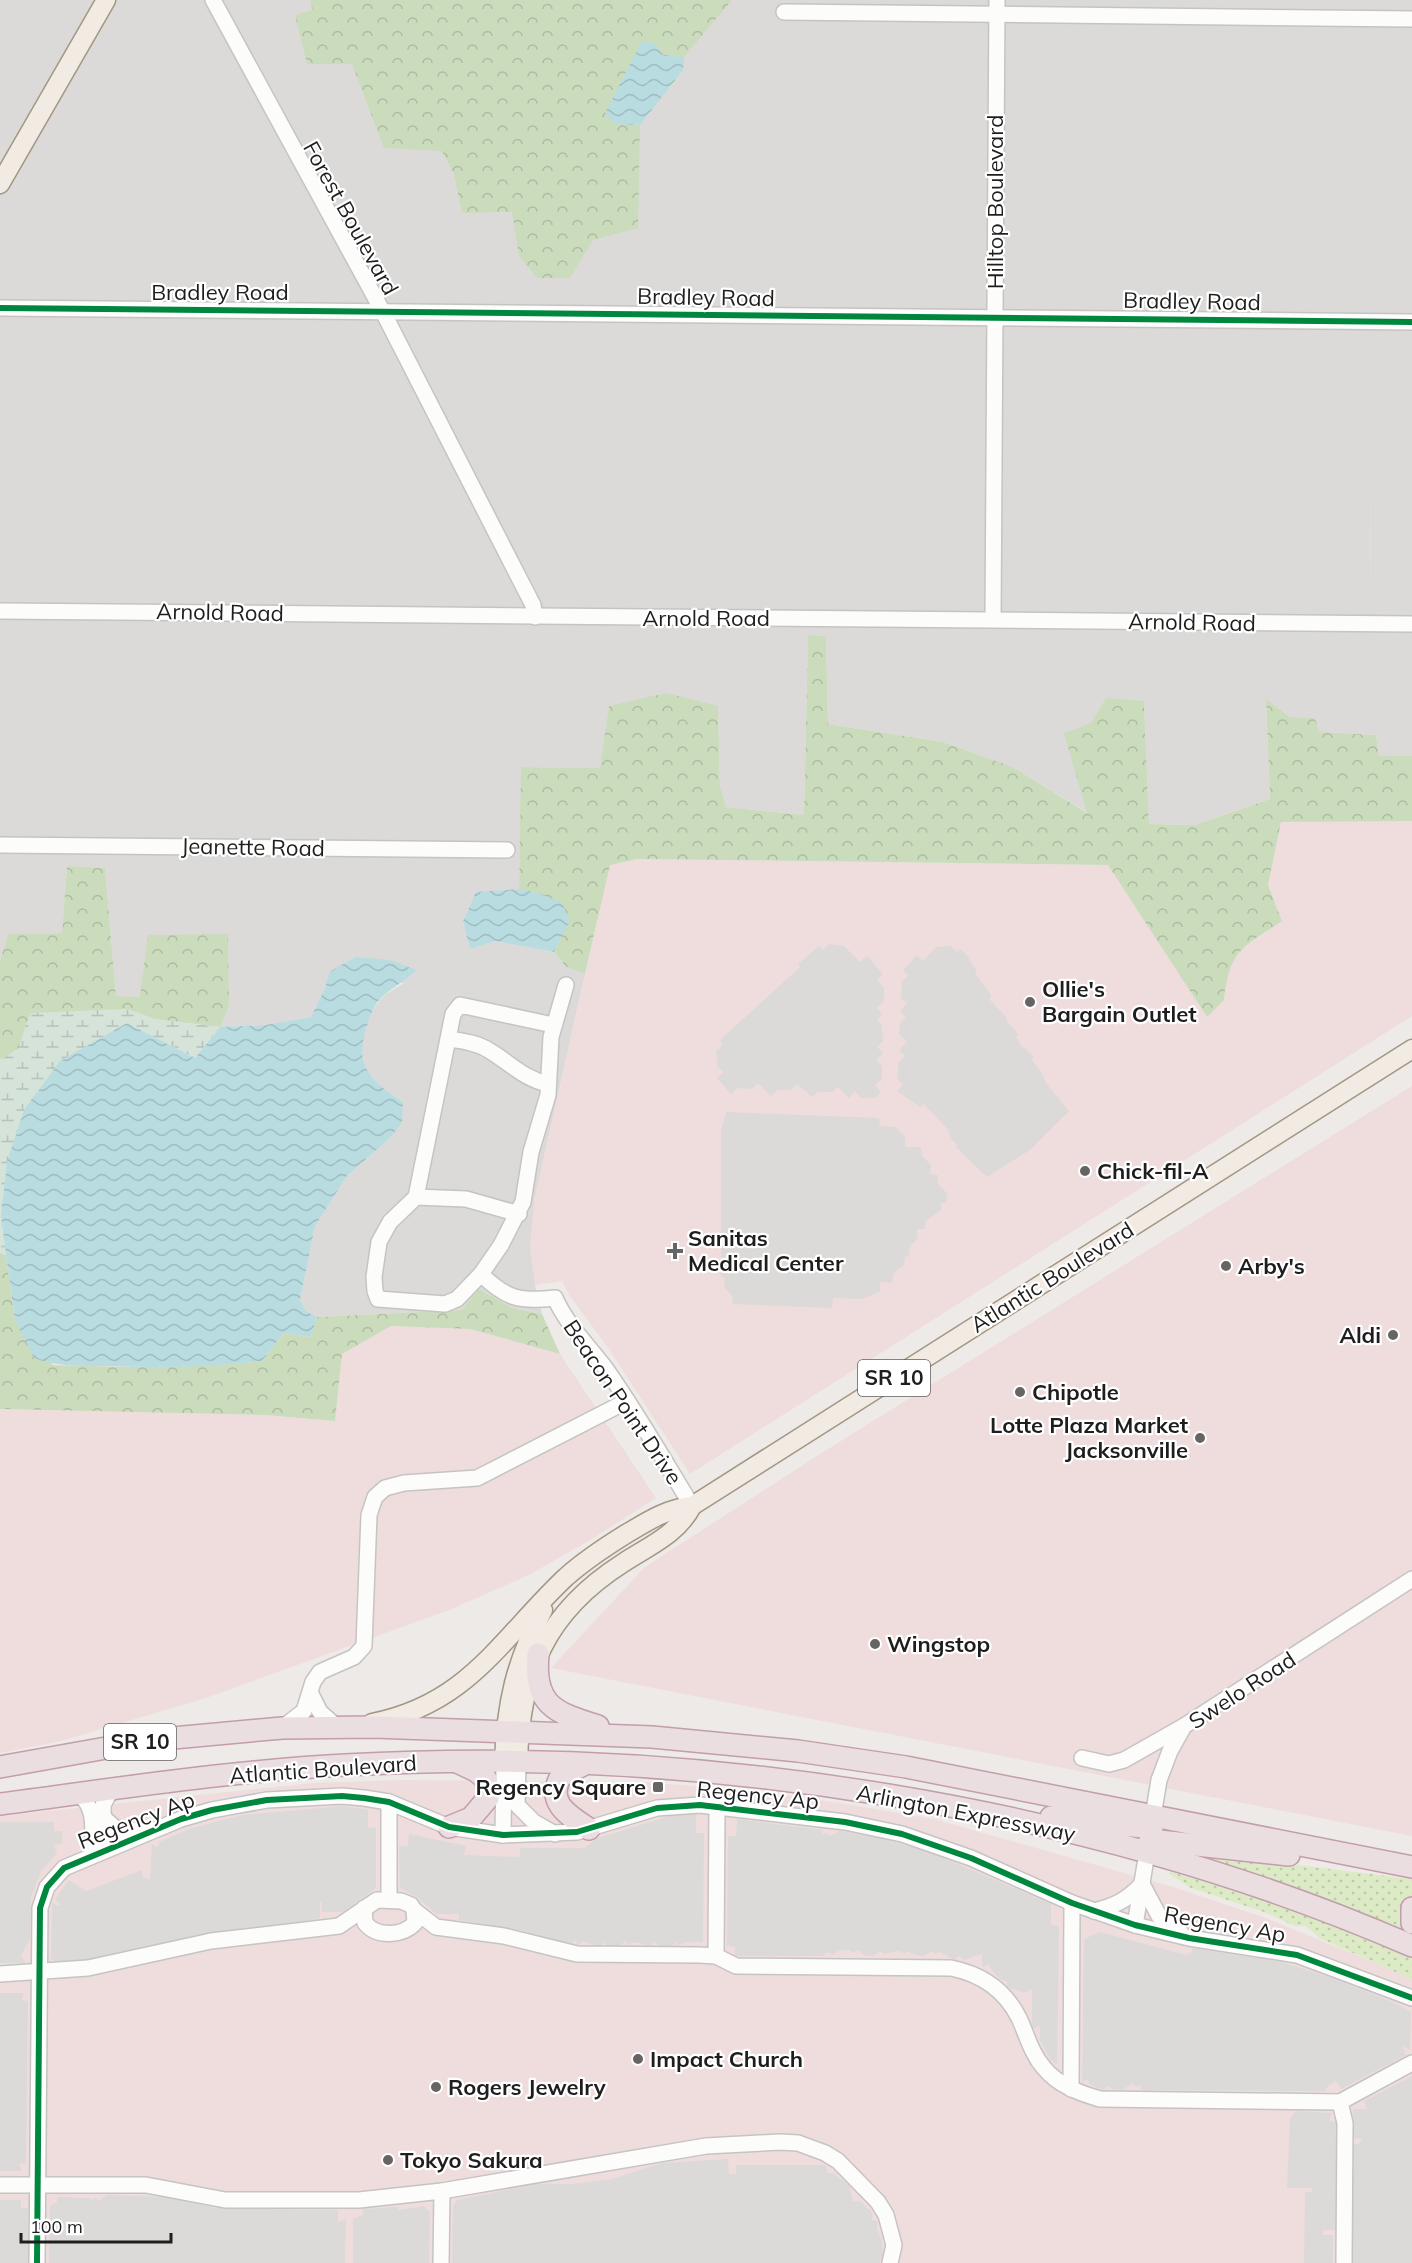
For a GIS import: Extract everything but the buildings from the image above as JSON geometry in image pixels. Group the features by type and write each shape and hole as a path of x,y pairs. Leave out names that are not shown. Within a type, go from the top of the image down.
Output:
{"highway":[{"path":"538,1654 539,1688 549,1705 573,1718 634,1735"},
{"name":"Atlantic Boulevard","path":"0,1767 144,1741 282,1728 512,1730"},
{"name":"Arlington Expressway","path":"512,1730 634,1735 725,1743 870,1761 1151,1834 1292,1898 1412,1946"},
{"path":"449,1827 471,1818 488,1798 486,1779 476,1771 456,1762"},
{"name":"Atlantic Boulevard","path":"0,1804 112,1788 310,1767 511,1762"},
{"name":"Arlington Expressway","path":"511,1762 583,1765 765,1779 1151,1834"},
{"path":"583,1765 561,1776 555,1792 557,1802 564,1812 589,1829"},
{"path":"1151,1834 1412,1868"},
{"path":"1412,1908 1412,1923"}],"main road":[{"path":"0,184 106,0"},
{"name":"Atlantic Boulevard","path":"337,1727 368,1724 395,1717 450,1692 489,1661 558,1586 592,1556 667,1510 692,1506 1412,1049"},
{"name":"Atlantic Boulevard","path":"511,1762 512,1730 525,1689 538,1654 557,1622 581,1595 609,1572 671,1532 683,1521 692,1506"},
{"path":"512,1730 508,1702 518,1666 535,1626 558,1586"}],"street":[{"name":"Forest Boulevard","path":"213,0 383,312 533,605 535,617"},
{"path":"784,12 997,7 1412,19"},
{"name":"Hilltop Boulevard","path":"993,619 997,7"},
{"name":"Bradley Road","path":"0,308 1412,322"},
{"name":"Arnold Road","path":"0,611 1412,624"},
{"name":"Jeanette Road","path":"0,845 507,850"},
{"path":"553,1025 460,1005 453,1014 416,1197 381,1233 374,1277 378,1299 445,1304 457,1299 481,1274 519,1214 531,1152 548,1095 553,1025 566,985"},
{"path":"449,1039 475,1044 490,1050 524,1075 548,1084"},
{"path":"416,1197 466,1199 519,1214"},
{"name":"Beacon Point Drive","path":"481,1274 503,1294 516,1299 555,1298 571,1326 606,1369 692,1506"},
{"path":"282,1728 304,1711 313,1682 320,1672 354,1657 364,1646 369,1515 372,1503 379,1492 404,1483 477,1478 627,1401"},
{"name":"Swelo Road","path":"1135,1925 1159,1780 1170,1751 1184,1726 1412,1579"},
{"path":"310,1694 320,1712 337,1727"},
{"path":"1082,1758 1109,1764 1124,1760 1184,1726"},
{"path":"510,1835 517,1805 511,1762"},
{"path":"510,1835 511,1762"},
{"name":"Regency Ap","path":"98,1853 103,1805 112,1788"},
{"name":"Regency Ap","path":"78,1793 88,1801 92,1810 98,1853"},
{"name":"Regency Ap","path":"37,2263 40,1908 47,1887 64,1868 146,1832 212,1810 267,1800 342,1796 389,1802 449,1827 510,1835 555,1834 589,1829 666,1806 717,1807 845,1822 902,1834 982,1863 1072,1903 1135,1925 1189,1938 1298,1956 1412,1998"},
{"path":"389,1802 389,1900"},
{"path":"517,1805 534,1821 555,1834"},
{"path":"716,1956 717,1807"},
{"path":"103,1817 115,1828 146,1832"},
{"path":"1094,1911 1114,1906 1128,1898 1142,1884 1159,1916 1189,1938"},
{"path":"339,1926 377,1900 389,1900 411,1905 436,1927"},
{"path":"1071,2088 1072,1903"},
{"path":"364,1908 363,1917 368,1927"},
{"path":"410,1930 415,1923 414,1910"},
{"path":"0,1974 40,1973 96,1967 211,1941 339,1926 368,1927 392,1934 436,1927 504,1936 577,1954 716,1956 736,1965 930,1966 969,1972 989,1982 1002,1995 1018,2016 1035,2056 1052,2076 1071,2088 1100,2098 1340,2102 1412,2063"},
{"path":"1340,2102 1345,2123 1344,2263"},
{"path":"0,2185 146,2185 225,2200 359,2200 442,2190 706,2146 748,2142 798,2143 812,2147 838,2161 878,2202 886,2215 894,2245 890,2263"},
{"path":"441,2263 442,2190"}],"shaded area":[{"path":"0,0 1412,0 1412,474 1371,475 1370,612 1412,613 1412,756 1379,756 1376,735 1319,732 1315,718 1290,717 1266,700 1270,799 1195,825 1149,824 1144,701 1088,813 1013,767 943,742 828,724 826,636 808,635 804,815 726,807 720,785 718,706 600,768 522,767 519,889 476,893 463,921 470,948 495,941 554,952 566,967 585,974 534,1202 535,1285 542,1314 512,1308 479,1289 462,1310 317,1317 306,1311 300,1300 315,1226 347,1176 391,1137 403,1102 382,1088 365,1070 361,1043 372,1011 383,996 404,983 329,972 325,988 311,1017 265,1025 220,1027 229,1006 116,996 105,868 67,866 62,933 8,934 0,960"},
{"path":"0,0 77,0 77,16 0,17"},
{"path":"1371,474 1412,474 1412,613 1370,612"},
{"path":"1281,821 1412,821 1412,1016 690,1474 609,1349 569,1295 562,1281 535,1285 530,1248 534,1202 610,864 638,859 1108,865 1207,1016 1224,1000 1227,971 1238,952 1282,921 1268,885"},
{"path":"829,944 844,946 860,962 867,956 883,974 877,980 884,987 884,1001 877,1008 882,1014 877,1020 882,1025 883,1041 877,1047 883,1053 876,1060 882,1066 882,1079 875,1085 881,1093 875,1098 861,1098 855,1091 849,1098 838,1087 832,1092 818,1092 812,1097 797,1084 791,1090 778,1090 771,1096 758,1083 752,1089 738,1088 731,1094 717,1078 723,1072 718,1067 716,1051 723,1045 720,1040 800,967 798,964 819,946 823,950"},
{"path":"951,946 957,952 960,949 966,954 977,971 975,974 991,995 989,999 1007,1018 1006,1020 1018,1034 1016,1037 1020,1044 1034,1057 1031,1059 1042,1073 1046,1083 1069,1111 1030,1150 987,1177 956,1147 948,1130 924,1104 920,1107 897,1091 903,1085 897,1078 899,1062 905,1056 899,1050 907,1042 899,1034 900,1023 906,1017 900,1011 907,1003 901,998 902,981 908,976 903,970 917,955 923,961 936,947"},
{"path":"1412,1086 1412,1836 551,1668 645,1567 820,1454"},
{"path":"726,1112 879,1118 880,1126 896,1127 905,1137 905,1147 921,1147 922,1156 931,1165 930,1174 938,1175 938,1184 947,1193 946,1203 941,1203 941,1210 926,1221 925,1229 917,1229 918,1238 910,1246 909,1256 905,1257 904,1265 893,1274 892,1283 880,1282 880,1292 861,1299 833,1298 832,1308 733,1304 732,1296 724,1287 725,1278 721,1277 721,1131"},
{"path":"391,1326 470,1329 560,1354 656,1498 592,1539 529,1575 449,1610 206,1698 61,1741 0,1753 0,1409 265,1415 335,1421 342,1354"},
{"path":"403,1780 645,1782 743,1790 934,1819 1173,1887 1263,1917 1412,1978 1412,2263 0,2263 0,1816 313,1783"},
{"path":"343,1806 368,1810 368,1827 376,1828 376,1888 343,1912 322,1912 320,1902 320,1918 307,1921 206,1933 78,1962 58,1963 51,1959 52,1903 61,1905 55,1899 69,1880 86,1891 142,1870 143,1877 150,1880 152,1844 158,1847 159,1842 192,1828 242,1815"},
{"path":"676,1814 696,1814 696,1833 704,1833 703,1942 685,1942 677,1946 677,1942 671,1946 659,1946 653,1941 652,1946 635,1942 627,1945 626,1940 620,1946 608,1946 602,1942 602,1948 584,1941 577,1945 576,1940 570,1945 519,1930 459,1920 459,1914 436,1914 417,1897 400,1888 399,1846 408,1846 409,1834 466,1846 464,1855 520,1857 520,1848 585,1848 595,1839"},
{"path":"737,1819 822,1830 822,1835 827,1833 830,1836 840,1831 880,1838 930,1852 1051,1904 1051,1925 1059,1926 1057,2064 1051,2060 1040,2041 1040,2026 1032,2029 1032,1989 1025,1993 1007,1987 1007,1982 1000,1979 990,1968 990,1964 982,1967 982,1954 964,1960 958,1956 955,1960 940,1952 934,1954 932,1951 924,1956 907,1951 905,1954 899,1951 883,1954 881,1951 873,1956 864,1955 857,1950 854,1953 848,1950 838,1951 832,1955 828,1952 823,1956 735,1956 735,1947 727,1946 728,1836 736,1836"},
{"path":"0,1822 54,1822 54,1831 62,1831 62,1844 54,1845 57,1853 41,1872 31,1897 30,1940 21,1955 25,1963 0,1963"},
{"path":"1100,1932 1186,1955 1192,1952 1192,1948 1282,1962 1332,1978 1393,2002 1411,2012 1410,2050 1402,2046 1406,2055 1341,2089 1336,2081 1325,2091 1141,2090 1140,2085 1136,2087 1132,2083 1124,2089 1115,2090 1108,2086 1104,2090 1089,2084 1088,2079 1082,2082 1084,1939"},
{"path":"0,1993 24,1993 21,2000 28,2001 26,2163 19,2164 22,2171 0,2171"},
{"path":"1412,2076 1412,2263 1352,2263 1352,2144 1359,2144 1362,2139 1353,2138 1353,2109 1367,2109 1364,2101"},
{"path":"1296,2111 1332,2113 1329,2121 1337,2122 1337,2230 1323,2230 1323,2235 1333,2235 1333,2263 1304,2263 1305,2192 1312,2192 1312,2188 1287,2188 1290,2119"},
{"path":"728,2159 729,2174 736,2174 736,2165 826,2165 827,2173 833,2173 849,2185 853,2201 860,2201 872,2212 872,2220 877,2221 883,2255 879,2263 452,2263 453,2206 457,2200 536,2184 573,2184 612,2179 662,2163"},
{"path":"107,2195 165,2197 215,2208 338,2210 338,2222 346,2219 345,2263 49,2263 50,2206 57,2202 57,2197 90,2198 91,2200 96,2198 99,2201"},
{"path":"0,2200 21,2200 21,2208 28,2208 28,2263 0,2263"},
{"path":"424,2206 430,2212 429,2263 353,2263 353,2219 363,2215 363,2209 397,2207 399,2210"}],"green space":[{"path":"311,0 732,0 684,57 663,55 615,124 640,125 638,228 593,240 570,278 537,278 519,256 512,212 462,213 454,174 442,151 384,148 352,64 307,64 295,15 312,10"},
{"path":"808,635 826,636 828,724 943,742 1013,767 1087,813 1064,733 1091,723 1106,698 1144,701 1149,824 1195,825 1270,799 1266,699 1290,717 1315,718 1319,732 1376,735 1379,756 1412,756 1412,821 1281,822 1268,885 1282,921 1240,952 1230,970 1224,1000 1207,1017 1108,865 637,859 610,865 585,974 566,967 554,952 569,921 519,889 521,767 600,768 609,706 666,693 718,706 720,785 726,807 804,815"},
{"path":"67,866 105,868 116,996 140,997 148,935 228,934 229,1006 220,1027 154,1019 127,1009 18,1049 0,1060 0,960 8,934 62,933"},
{"path":"127,1009 154,1019 220,1027 195,1058 127,1023 1,1216 6,1255 0,1253 0,1060 18,1049 30,1013"},
{"path":"0,1253 6,1255 15,1320 53,1365 184,1366 262,1361 284,1333 311,1337 317,1317 462,1310 479,1289 512,1308 542,1314 560,1354 470,1329 391,1326 342,1354 335,1421 265,1415 0,1409"},
{"path":"1164,1849 1412,1879 1412,1935"},
{"path":"1172,1872 1328,1918 1412,1953 1412,1979 1319,1938 1306,1926 1295,1926 1264,1912 1191,1888 1168,1873"}],"water":[{"path":"642,41 656,44 663,55 684,57 683,70 640,125 615,124 605,113"},
{"path":"519,889 539,893 562,903 570,921 554,952 495,941 470,949 463,921 476,892"},
{"path":"356,957 390,960 417,970 378,1001 368,1023 362,1050 367,1070 373,1078 403,1102 402,1122 391,1137 347,1176 315,1226 300,1300 306,1311 317,1317 311,1337 284,1333 262,1361 224,1365 79,1366 34,1358 15,1320 1,1216 7,1162 24,1110 60,1061 127,1023 195,1058 220,1027 265,1025 311,1017 325,988 329,972"}],"cycle path":[{"path":"0,308 1412,322"},
{"path":"37,2263 40,1908 47,1887 64,1868 181,1819 212,1810 267,1800 342,1796 389,1802 449,1827 503,1835 577,1832 657,1808 700,1805 845,1822 902,1834 971,1858 1072,1903 1135,1925 1189,1938 1297,1955 1412,1998"}],"place":[{"name":"Ollie's Bargain Outlet","path":"1030,1002"},
{"name":"Chick-fil-A","path":"1085,1171"},
{"name":"Sanitas Medical Center","path":"675,1251"},
{"name":"Arby's","path":"1226,1266"},
{"name":"Aldi","path":"1393,1335"},
{"name":"Chipotle","path":"1020,1392"},
{"name":"Lotte Plaza Market Jacksonville","path":"1200,1438"},
{"name":"Wingstop","path":"875,1644"},
{"name":"Regency Square","path":"658,1787"},
{"name":"Impact Church","path":"638,2059"},
{"name":"Rogers Jewelry","path":"436,2087"},
{"name":"Tokyo Sakura","path":"388,2160"}]}
